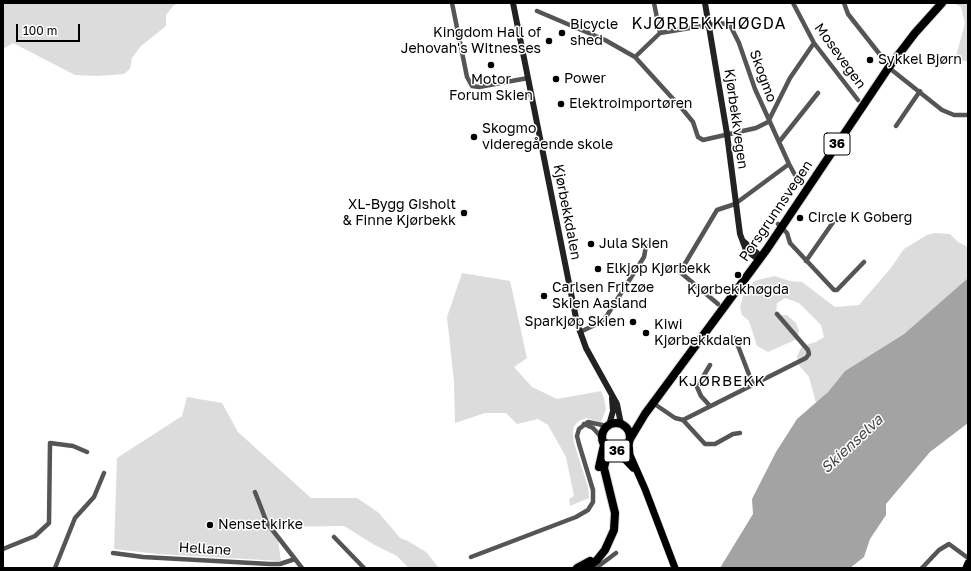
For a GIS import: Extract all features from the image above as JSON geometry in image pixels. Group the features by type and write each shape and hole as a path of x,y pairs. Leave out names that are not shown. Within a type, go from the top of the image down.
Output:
{"highway":[{"name":"Porsgrunnsvegen","path":"630,441 645,414 702,336 716,312 780,226 887,65 935,3"},
{"name":"Porsgrunnsvegen","path":"887,65 942,3"},
{"name":"Porsgrunnsvegen","path":"622,425 635,421 645,414"},
{"name":"36","path":"586,568 601,554 610,541 614,530 615,513 604,468 606,459 615,451 623,450 630,441 629,433 622,425 608,426 603,432 603,442 599,464 601,475 610,494"},
{"name":"36","path":"603,442 615,451"},
{"name":"36","path":"578,568 601,554"}],"main road":[{"path":"630,441 630,455 675,568"},
{"path":"615,451 622,455 638,475"},
{"path":"966,568 968,563"}],"street":[{"path":"452,3 467,77 472,86 479,87 528,78"},
{"name":"Kjørbekkdalen","path":"513,3 580,332 589,355 617,404 622,425"},
{"path":"635,56 660,33 654,3"},
{"name":"Kjørbekkvegen","path":"705,3 727,134 735,204 741,238 757,256"},
{"name":"Mosevegen","path":"793,3 814,43 858,100"},
{"path":"844,3 846,11 851,19 887,65 946,112 958,115 968,115"},
{"path":"537,11 617,46 635,56 693,122 696,134 700,140 756,128 769,121 790,78 814,43"},
{"name":"Skogmo","path":"660,33 726,23 734,32 769,121 789,164 795,175 802,182"},
{"path":"896,126 920,91"},
{"path":"779,142 818,94"},
{"path":"718,304 680,272 716,210 735,204 789,164"},
{"path":"806,261 836,218"},
{"path":"780,226 787,233 790,243 834,290 837,290 864,262"},
{"path":"580,332 600,323 606,317 644,257 646,246"},
{"path":"683,420 806,358 809,354 806,346 777,314"},
{"path":"735,338 753,385"},
{"path":"710,364 697,387 701,396 710,406"},
{"name":"Kjørbekkdalen","path":"608,426 613,412 612,394"},
{"path":"653,403 675,418 683,420 705,444 715,444 732,434 740,433"},
{"path":"471,556 576,517 588,510 593,502 593,490 577,436 579,429 588,422 608,426"},
{"path":"584,424 593,428 603,442"},
{"path":"3,549 35,536 49,523 50,442 73,446 87,452"},
{"path":"56,568 75,518 94,497 104,473"},
{"path":"255,492 266,523 302,568"},
{"path":"334,538 364,568"},
{"path":"922,568 939,550 949,544 968,558"},
{"name":"Hellane","path":"113,553 143,557 270,564 280,564 295,559"},
{"path":"596,568 616,553"}],"shaded area":[{"path":"3,3 181,3 174,5 166,15 166,26 141,46 132,58 130,69 124,74 97,76 75,75 13,43 3,49"},
{"path":"953,3 968,3 968,61 955,60 965,23 961,7"},
{"path":"935,233 950,234 958,242 968,247 968,278 904,334 845,371 828,392 816,403 809,377 798,364 797,356 802,346 816,342 824,337 821,325 799,303 785,298 777,303 776,315 787,315 796,323 799,331 797,339 768,352 757,346 749,321 742,315 740,307 744,293 754,281 774,276 790,281 802,282 835,307 859,305 890,269 904,249 927,235"},
{"path":"462,273 510,281 527,358 514,367 532,387 557,399 601,391 606,409 601,422 586,418 579,421 574,426 573,432 574,443 588,487 589,498 570,506 569,499 574,496 566,457 548,425 538,419 517,424 506,413 485,413 455,423 454,382 447,317"},
{"path":"187,397 222,403 238,432 311,498 357,498 379,513 400,538 426,552 439,568 409,568 397,556 373,544 344,526 276,527 281,561 158,554 114,549 117,458 182,416"}],"water":[{"name":"Skienselva","path":"968,278 968,423 930,452 886,504 886,515 870,539 864,557 850,568 720,568 753,514 752,499 776,452 797,419 828,392 845,371 904,334"}],"place":[{"name":"Bicycle shed","path":"562,33"},
{"name":"Kingdom Hall of Jehovah's Witnesses","path":"549,41"},
{"name":"Sykkel Bjørn","path":"870,60"},
{"name":"Motor Forum Skien","path":"491,65"},
{"name":"Power","path":"556,79"},
{"name":"Elektroimportøren","path":"561,104"},
{"name":"Skogmo videregående skole","path":"474,137"},
{"name":"XL-Bygg Gisholt & Finne Kjørbekk","path":"464,213"},
{"name":"Circle K Goberg","path":"800,218"},
{"name":"Jula Skien","path":"591,244"},
{"name":"Elkjøp Kjørbekk","path":"598,269"},
{"name":"Kjørbekkhøgda","path":"738,275"},
{"name":"Carlsen Fritzøe Skien Aasland","path":"544,296"},
{"name":"Sparkjøp Skien","path":"633,322"},
{"name":"Kiwi Kjørbekkdalen","path":"646,333"},
{"name":"Nenset kirke","path":"210,525"}],"district":[{"name":"KJØRBEKKHØGDA","path":"709,24"},
{"name":"KJØRBEKK","path":"722,381"}]}
